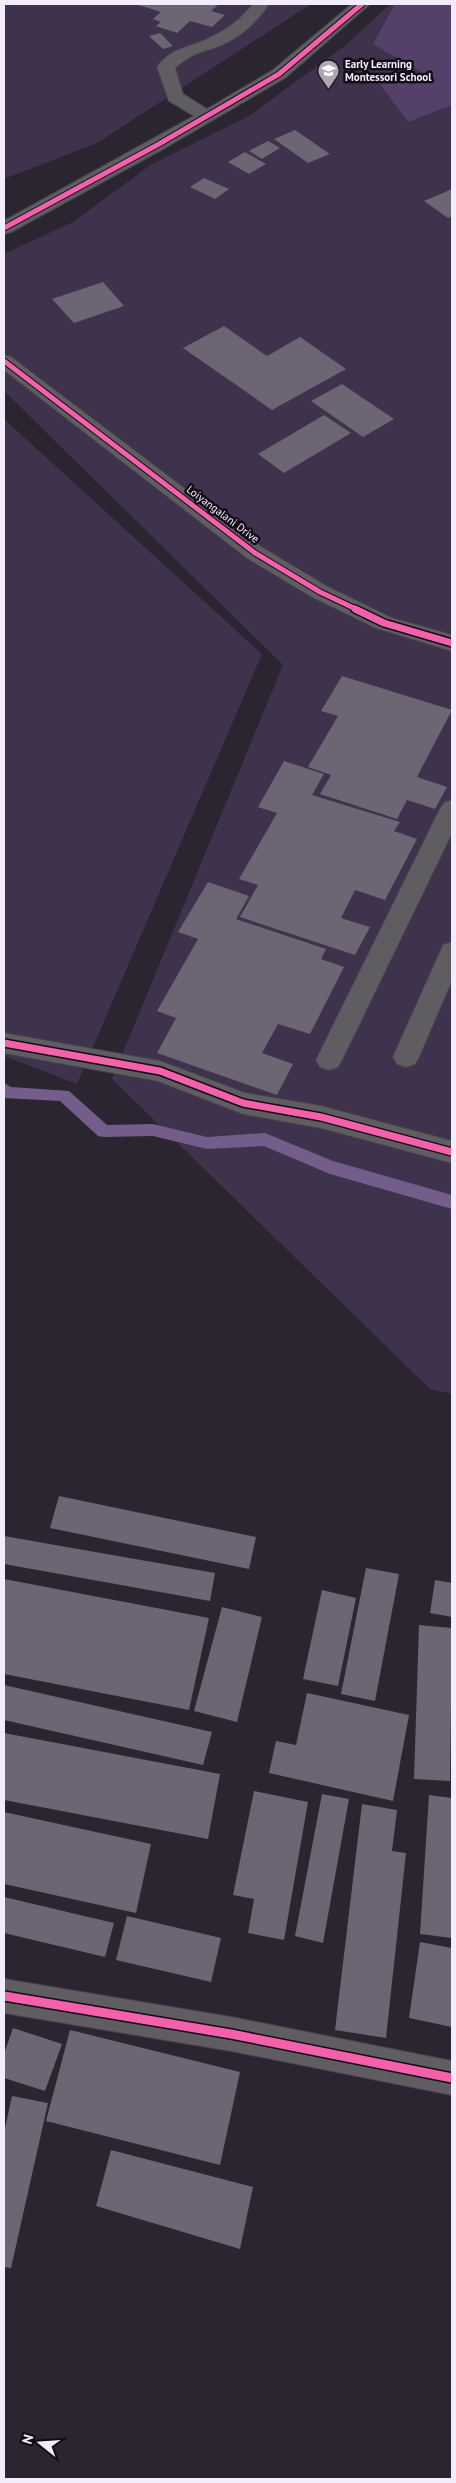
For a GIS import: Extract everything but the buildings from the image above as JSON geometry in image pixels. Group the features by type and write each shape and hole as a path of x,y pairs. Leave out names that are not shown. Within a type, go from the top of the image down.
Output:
{"street":[{"path":"206,116 175,98 166,67 185,51 215,42 246,24 261,4"},
{"path":"4,228 279,74 362,4"},
{"name":"Loiyangalani Drive","path":"4,361 255,554 320,592 384,624 452,643"},
{"path":"329,1060 452,809"},
{"path":"406,1057 452,952"},
{"path":"4,1043 160,1071 243,1103 321,1117 452,1152"},
{"path":"4,1996 231,2034 452,2078"}],"shaded area":[{"path":"4,4 311,4 97,143 4,179"},
{"path":"390,4 452,4 452,1394 430,1389 112,1079 283,665 4,391 4,254 73,222 152,164 249,116 346,45"},
{"path":"395,4 452,4 452,105 408,122 380,84 436,81 373,44"},
{"path":"4,419 262,654 77,1084 4,1056"}],"waterway":[{"path":"4,1089 7,1093 64,1095 104,1131 153,1130 207,1143 265,1139 330,1167 452,1202"}],"cycle path":[{"path":"4,228 159,144 279,74 362,4"},
{"path":"4,361 255,553 320,592 384,623 452,643"},
{"path":"4,1043 160,1071 243,1103 321,1117 452,1152"},
{"path":"4,1996 231,2034 452,2078"}],"place":[{"name":"Early Learning Montessori School","path":"329,89"}]}
